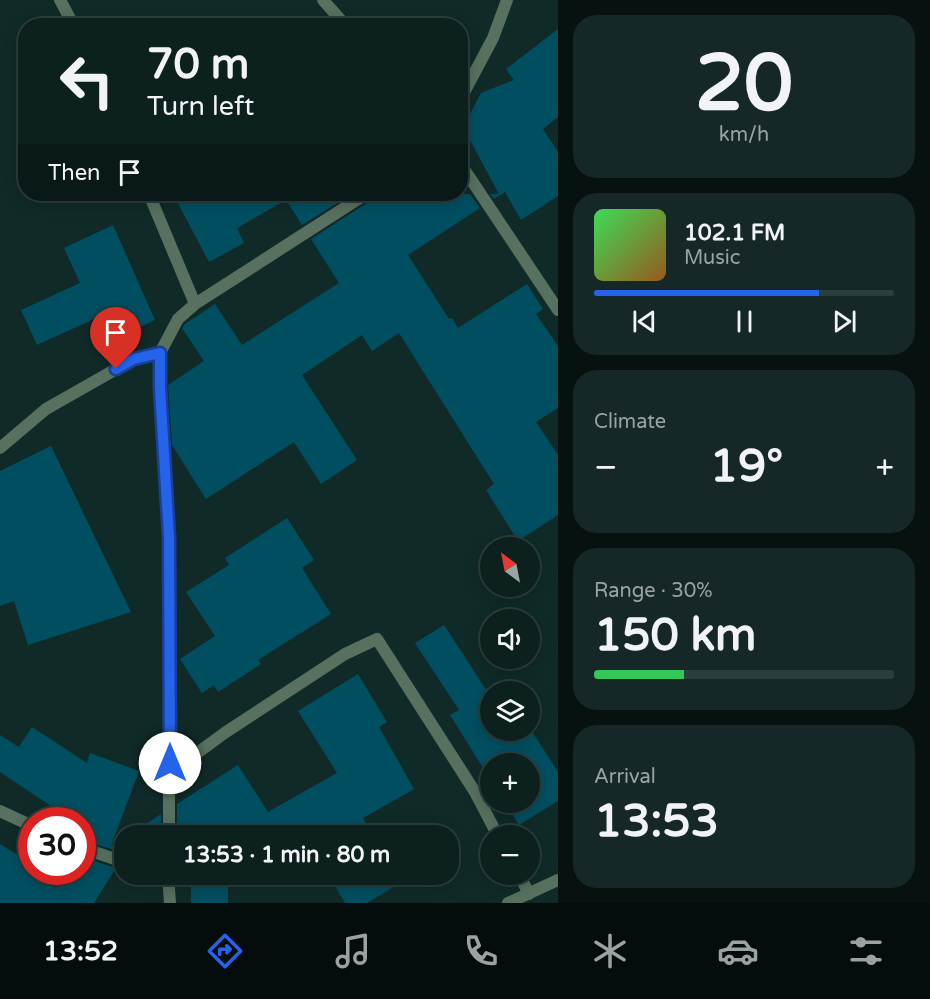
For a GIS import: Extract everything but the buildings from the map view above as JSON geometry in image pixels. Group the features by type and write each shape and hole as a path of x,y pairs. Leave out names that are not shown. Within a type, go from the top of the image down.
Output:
{"street":[{"path":"60,0 70,18"},
{"path":"323,0 339,18"},
{"path":"468,85 493,38 507,0"},
{"path":"468,175 558,310"},
{"path":"152,201 195,304"},
{"path":"169,825 169,537 160,353 178,319 195,304 355,201"},
{"path":"0,448 46,409 134,359 160,353"},
{"path":"170,763 182,764 226,732 345,654 377,639 475,792 492,825"},
{"path":"0,811 18,819"},
{"path":"96,853 114,859"},
{"path":"508,903 558,880"},
{"path":"168,885 170,903"},
{"path":"524,885 529,894"}],"route":[{"path":"116,369 134,359 160,353 169,537 170,763"}]}
